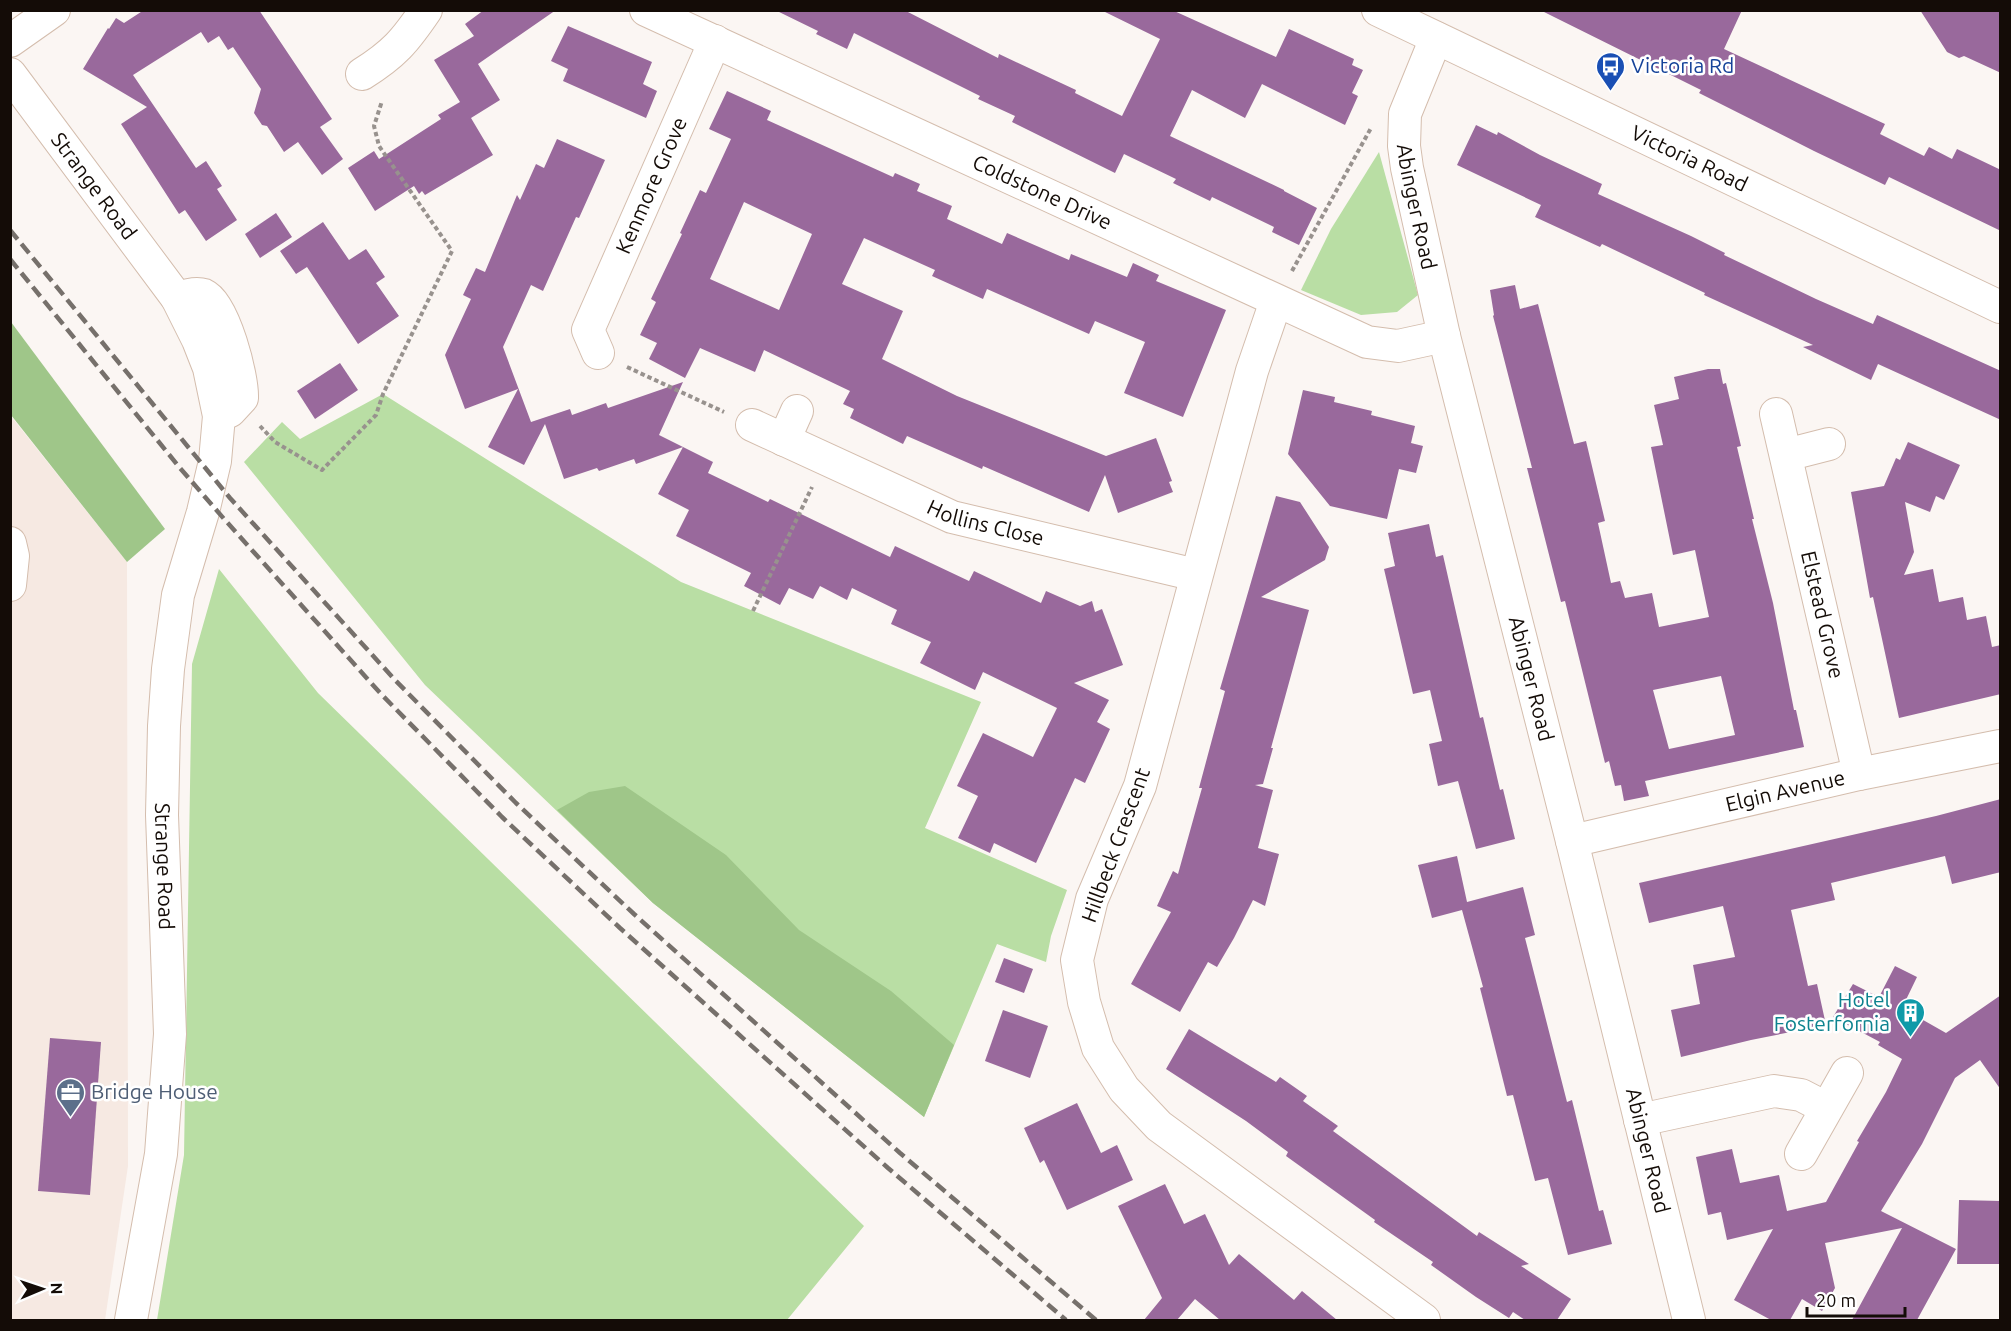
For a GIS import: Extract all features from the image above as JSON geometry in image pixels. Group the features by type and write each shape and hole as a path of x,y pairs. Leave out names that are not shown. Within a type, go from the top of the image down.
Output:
{"street":[{"path":"10,41 54,10"},
{"path":"383,71 426,10"},
{"name":"Coldstone Drive","path":"646,10 1367,342 1398,346 1444,336"},
{"name":"Victoria Road","path":"1378,10 2001,307"},
{"name":"Abinger Road","path":"1436,38 1405,114 1404,146 1444,336 1572,841 1689,1320"},
{"name":"Kenmore Grove","path":"584,340 715,41"},
{"name":"Strange Road","path":"10,74 177,298 228,410 203,512 178,595 168,669 162,815 171,1034 161,1154 131,1320"},
{"name":"Hillbeck Crescent","path":"1276,301 1252,371 1140,786 1092,899 1077,960 1084,1002 1098,1048 1124,1089 1158,1126 1424,1320"},
{"path":"784,440 797,411"},
{"name":"Elstead Grove","path":"1776,414 1859,774"},
{"name":"Hollins Close","path":"752,425 952,517 1196,575"},
{"path":"1786,455 1829,444"},
{"path":"10,543 13,556 10,585"},
{"name":"Elgin Avenue","path":"1572,841 1859,774 2001,746"},
{"path":"1801,1154 1847,1073"},
{"path":"1640,1120 1774,1090 1801,1095 1826,1108"}],"path":[{"path":"228,410 322,470 376,415 383,394 452,252 379,146 374,126 381,103 383,71"},
{"path":"1276,301 1355,155 1387,102 1411,97"},
{"path":"584,340 752,425"},
{"path":"753,611 826,459"}],"shaded area":[{"path":"10,415 127,562 128,1166 105,1320 11,1320"}],"green space":[{"path":"1379,152 1418,295 1397,312 1361,315 1301,290 1331,229"},
{"path":"11,322 165,529 127,562 11,415"},
{"path":"383,394 681,582 981,702 925,828 1067,890 1051,936 1046,962 997,944 924,1117 653,903 425,685 244,462 282,422 300,439"},
{"path":"219,569 318,693 864,1226 787,1320 157,1320 184,1155 192,664"},
{"path":"625,786 726,855 799,930 891,991 954,1045 924,1117 653,903 557,810 589,792"}],"building":[{"path":"144,10 259,10 332,119 320,127 343,159 322,175 298,142 284,152 267,126 262,125 254,113 261,89 233,47 228,50 219,36 208,43 201,32 133,75 196,168 206,161 222,186 217,189 237,220 206,241 185,210 179,214 121,124 147,107 83,69 116,18 124,23"},
{"path":"484,10 556,10 478,64 500,100 471,118 493,155 425,195 422,191 419,194 414,186 375,211 348,168 374,151 379,159 441,119 438,115 460,102 434,60 474,36 465,24"},
{"path":"775,10 904,10 998,58 999,54 1076,90 1075,93 1122,116 1160,39 1101,10 1172,10 1276,57 1289,29 1354,59 1352,65 1363,70 1352,93 1358,96 1345,125 1262,84 1245,118 1192,90 1170,136 1317,208 1299,245 1272,232 1274,227 1212,197 1210,201 1173,183 1176,179 1124,154 1115,173 1012,122 1015,116 978,99 980,96 854,33 847,49 816,34 818,31"},
{"path":"1540,10 1742,10 1724,49 1885,124 1880,134 1924,156 1929,147 1952,159 1957,149 2001,170 2001,231 1889,177 1885,185 1814,151 1699,93 1701,90"},
{"path":"1920,10 2001,10 2001,73 1964,56 1959,58 1947,52"},
{"path":"568,26 652,62 643,84 657,91 646,118 563,81 568,69 551,61"},
{"path":"727,91 771,111 767,120 893,177 895,173 920,184 917,191 952,206 947,219 1002,244 1007,233 1069,260 1071,254 1127,277 1133,263 1159,275 1156,281 1226,310 1183,417 1124,393 1145,342 1095,321 1089,334 987,289 983,299 932,276 935,270 864,238 842,284 903,311 882,359 957,396 1106,456 1156,438 1172,481 1169,482 1173,492 1118,513 1105,475 1089,512 907,436 903,444 850,418 854,409 843,404 850,391 764,350 755,372 700,348 685,378 649,359 657,343 640,335 656,302 651,299 700,190 706,193 731,139 709,129","holes":["744,202 812,234 779,310 710,279"]},
{"path":"1476,125 1497,135 1498,132 1602,184 1598,194 1691,236 1725,253 1724,255 1816,299 1873,324 1877,315 2001,371 2001,420 1878,364 1871,380 1803,347 1813,345 1704,295 1705,293 1602,244 1600,247 1535,217 1541,205 1457,165"},
{"path":"557,139 605,160 579,218 576,217 543,291 531,285 503,347 531,422 570,409 572,415 606,403 608,408 683,382 659,435 683,447 636,464 634,459 599,471 597,468 564,479 545,424 524,465 488,447 518,389 465,409 445,355 471,299 463,295 476,268 485,272 517,195 520,200 536,164 544,168"},
{"path":"276,213 292,237 260,258 245,234"},
{"path":"323,222 349,260 366,249 385,277 376,283 399,316 358,344 307,267 296,274 280,251"},
{"path":"1515,285 1520,309 1538,304 1574,444 1586,441 1605,521 1598,523 1611,583 1620,581 1625,598 1652,593 1659,627 1709,617 1695,550 1673,555 1651,447 1663,445 1654,405 1679,399 1674,377 1708,369 1720,369 1723,384 1726,383 1741,446 1737,447 1754,519 1752,519 1804,747 1645,781 1649,796 1624,801 1621,785 1615,786 1609,761 1605,763 1565,601 1561,602 1527,468 1532,468 1493,316 1490,290","holes":["1721,676 1735,735 1669,749 1653,690"]},
{"path":"340,363 358,390 315,419 297,391"},
{"path":"1303,390 1335,397 1334,402 1372,411 1371,415 1415,426 1411,443 1423,446 1416,473 1399,469 1387,519 1330,506 1288,454"},
{"path":"1908,442 1960,465 1944,500 1936,496 1930,512 1905,502 1914,552 1904,575 1933,569 1939,602 1963,597 1967,620 1986,616 1992,647 2001,645 2001,694 1899,718 1873,597 1870,598 1851,492 1884,486 1896,458 1900,460"},
{"path":"683,447 713,462 708,473 768,502 770,499 890,557 895,546 969,581 974,571 1041,603 1046,591 1080,606 1092,601 1095,612 1102,609 1123,665 1074,683 1109,700 1097,722 1110,729 1085,783 1075,778 1036,863 994,843 990,853 958,838 978,796 957,786 983,733 1033,757 1057,708 983,672 975,690 920,663 931,642 891,624 897,610 852,588 847,600 820,586 813,599 789,588 780,605 744,586 751,573 676,536 689,510 658,494"},
{"path":"1276,496 1300,502 1329,547 1325,560 1261,597 1309,610 1263,784 1255,785 1273,790 1258,848 1279,854 1265,906 1253,900 1217,967 1208,962 1180,1012 1131,984 1171,912 1157,906 1173,871 1178,874 1202,788 1199,788 1225,691 1220,689"},
{"path":"1429,524 1436,557 1443,555 1480,718 1483,717 1500,790 1503,789 1515,839 1476,849 1458,781 1438,786 1429,744 1442,741 1430,690 1413,694 1384,569 1395,566 1388,533"},
{"path":"2001,799 2001,872 1952,884 1945,856 1831,883 1835,900 1791,910 1808,986 1817,984 1826,1025 1681,1057 1671,1010 1700,1004 1693,965 1735,957 1723,906 1649,923 1639,883 1936,816"},
{"path":"1457,856 1467,902 1523,887 1535,935 1525,938 1567,1102 1572,1100 1599,1211 1603,1210 1612,1244 1568,1255 1548,1178 1535,1181 1513,1095 1507,1096 1480,988 1483,987 1462,910 1432,918 1418,865"},
{"path":"1004,958 1033,969 1024,993 995,982"},
{"path":"1895,966 1917,977 1902,1008 1946,1033 2001,995 2001,1090 1980,1060 1955,1078 1922,1144 1881,1211 1956,1249 1917,1320 1852,1320 1902,1228 1825,1243 1835,1288 1822,1311 1802,1299 1790,1320 1771,1320 1734,1300 1773,1229 1727,1240 1721,1212 1708,1215 1696,1157 1732,1149 1740,1183 1779,1175 1787,1211 1826,1202 1902,1059 1878,1045 1880,1042 1833,1017 1853,984 1879,997"},
{"path":"1003,1010 1048,1026 1030,1078 985,1061"},
{"path":"1189,1029 1276,1082 1280,1077 1307,1096 1303,1101 1338,1126 1333,1131 1477,1236 1479,1232 1529,1264 1521,1266 1571,1299 1557,1320 1525,1320 1513,1312 1509,1318 1476,1297 1431,1265 1433,1262 1374,1222 1375,1220 1286,1156 1288,1152 1246,1121 1166,1069"},
{"name":"Bridge House","path":"50,1038 101,1042 90,1195 38,1191"},
{"path":"1077,1103 1101,1153 1117,1145 1133,1180 1067,1210 1044,1160 1040,1163 1024,1128"},
{"path":"1165,1184 1184,1224 1205,1214 1229,1265 1239,1254 1294,1300 1302,1291 1337,1320 1220,1320 1195,1299 1177,1320 1144,1320 1162,1298 1118,1206"},
{"path":"1959,1200 2001,1201 2001,1264 1957,1264"}],"railway":[{"path":"10,230 230,498 395,680 516,803 634,914 900,1153 1096,1320"},
{"path":"10,259 225,520 381,694 502,817 620,928 888,1168 1066,1320"}],"place":[{"name":"Victoria Rd","path":"1610,92"},
{"name":"Hotel Fosterfornia","path":"1911,1038"},
{"name":"Bridge House","path":"70,1118"}]}
